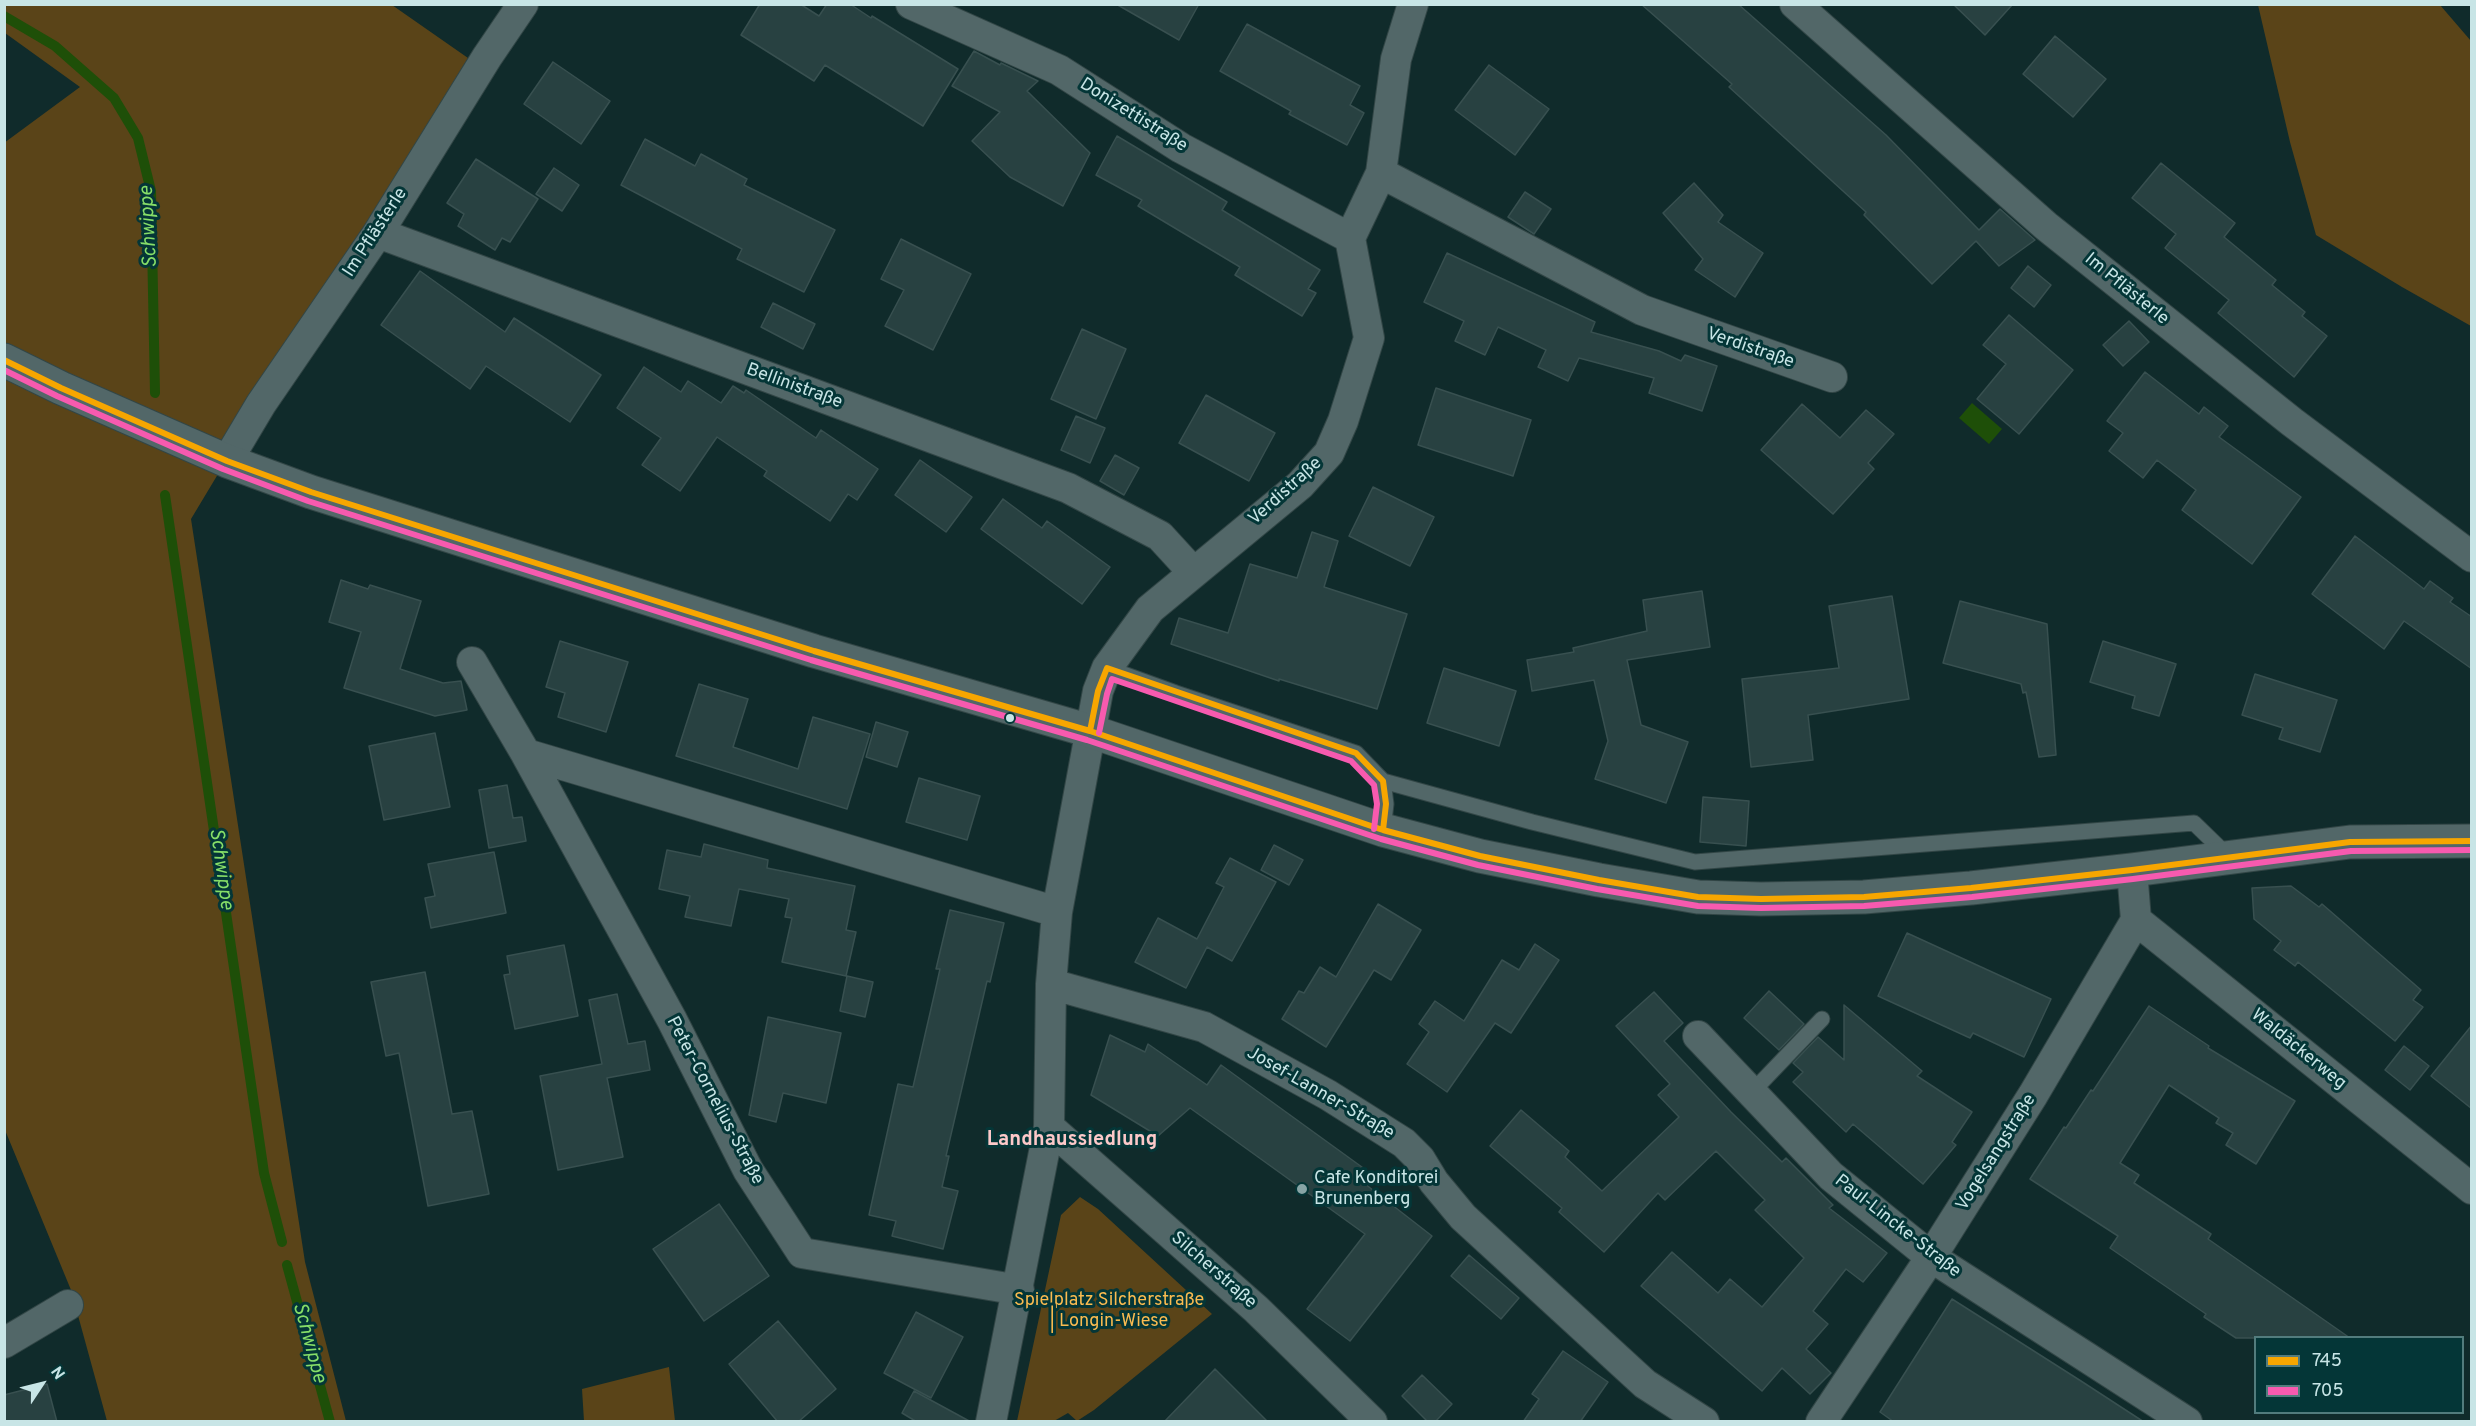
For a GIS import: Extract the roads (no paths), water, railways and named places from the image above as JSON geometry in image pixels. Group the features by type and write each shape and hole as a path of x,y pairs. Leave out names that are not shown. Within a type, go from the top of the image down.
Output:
{"main road":[{"path":"4,360 61,388 227,461 311,492 814,651 1090,730 1383,830 1480,856 1698,897 1761,899 1864,897 1971,888 2350,842 2472,841"}],"street":[{"name":"Im Pflästerle","path":"227,461 261,404 378,233 487,57 523,4"},
{"name":"Donizettistraße","path":"911,4 1059,70 1181,148 1350,238"},
{"path":"1350,238 1381,173 1396,59 1413,4"},
{"name":"Im Pflästerle","path":"1795,4 2046,226 2292,422 2472,557"},
{"name":"Verdistraße","path":"1381,173 1642,310 1832,377"},
{"name":"Bellinistraße","path":"378,233 1068,488 1161,536 1193,572"},
{"name":"Verdistraße","path":"991,1422 1019,1290 1049,1127 1051,984 1057,912 1098,691 1107,668 1150,609 1300,485 1329,453 1343,421 1369,338 1350,238"},
{"name":"Peter-Cornelius-Straße","path":"472,662 526,754 672,1020 748,1170 802,1253 1019,1290"},
{"path":"526,754 1057,912"},
{"path":"2132,870 2136,920"},
{"name":"Waldäckerweg","path":"2136,920 2468,1179"},
{"name":"Vogelsangstraße","path":"1821,1422 1931,1257 2033,1095 2136,920"},
{"name":"Josef-Lanner-Straße","path":"1051,984 1204,1027 1328,1095 1404,1143 1420,1159 1434,1182 1480,1233 1645,1384 1704,1422"},
{"name":"Paul-Lincke-Straße","path":"1698,1036 1831,1176 1931,1257 2187,1422"},
{"name":"Silcherstraße","path":"1049,1127 1256,1309 1372,1422"},
{"path":"4,1343 68,1305"}],"lane":[{"path":"1107,668 1356,753 1383,781 1532,822 1695,862 2194,823 2229,857"},
{"path":"1383,781 1386,804 1383,830"},
{"path":"1751,1093 1822,1019"}],"waterway":[{"name":"Schwippe","path":"4,16 55,46 114,98 138,138 151,191 155,393"},
{"name":"Schwippe","path":"165,495 264,1173 282,1242"},
{"name":"Schwippe","path":"287,1265 330,1422"}],"place":[{"name":"Cafe Konditorei Brunenberg","path":"1302,1189"}],"district":[{"name":"Landhaussiedlung","path":"1072,1141"}],"park label":[{"name":"Spielplatz Silcherstraße | Longin-Wiese","path":"1109,1311"}]}
